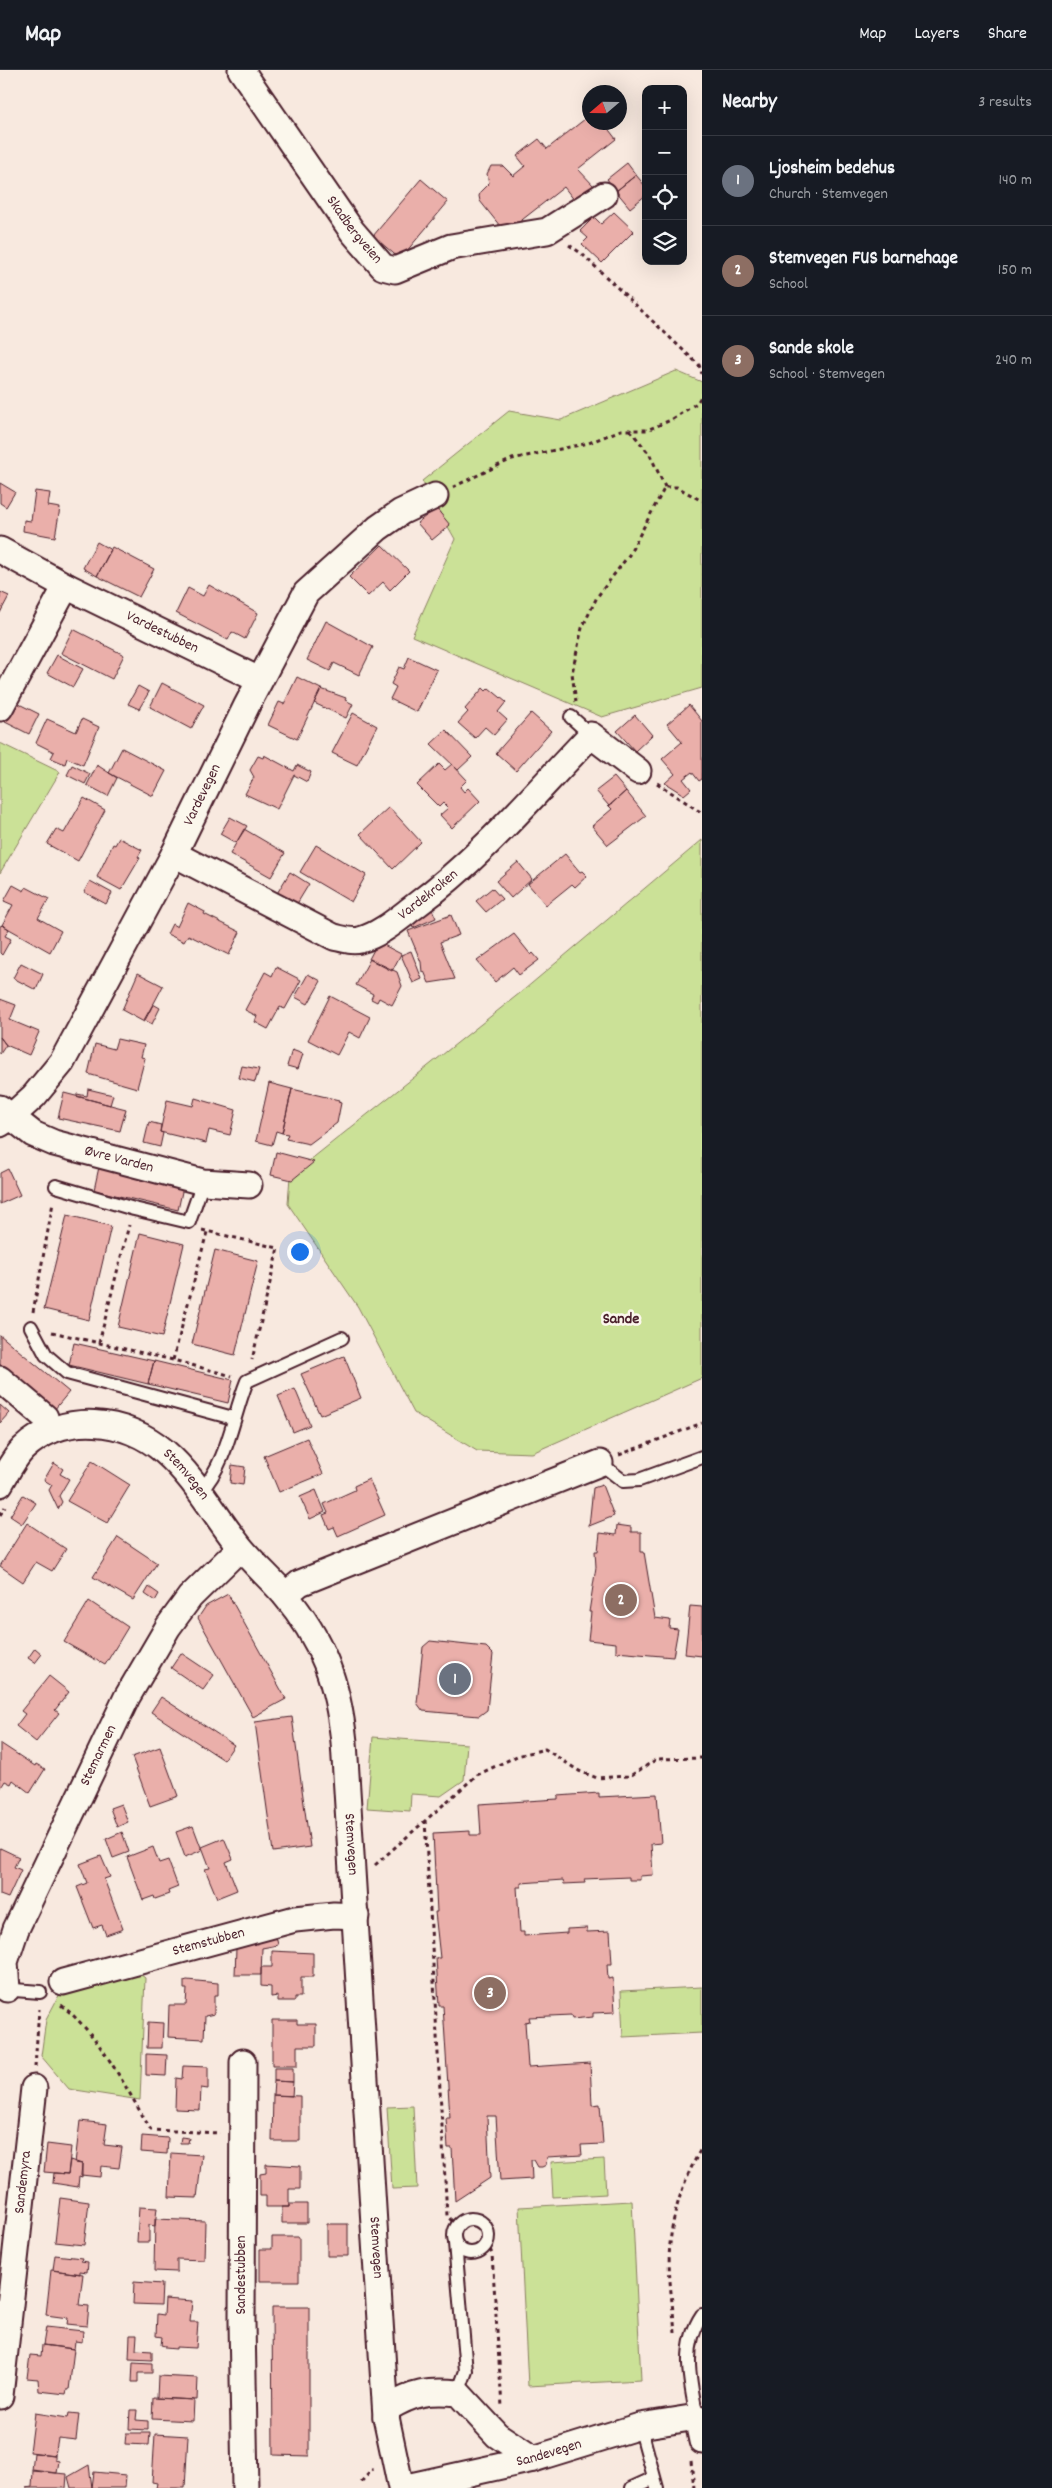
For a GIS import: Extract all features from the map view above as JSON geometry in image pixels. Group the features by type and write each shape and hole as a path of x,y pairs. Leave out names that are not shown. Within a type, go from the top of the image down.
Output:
{"street":[{"name":"Skadbergveien","path":"241,70 352,231 382,267 395,270 451,247 548,231 604,195"},
{"name":"Vardevegen","path":"4,1116 34,1096 62,1062 174,854 259,680 306,593 378,528 401,512 435,496"},
{"name":"Vardestubben","path":"0,550 66,586 259,680"},
{"path":"0,708 66,586"},
{"path":"591,735 638,771"},
{"name":"Vardekroken","path":"174,854 334,937 350,941 361,940 397,920 448,882 500,834 591,735"},
{"name":"Øvre Varden","path":"4,1116 33,1134 54,1143 204,1182 249,1185"},
{"path":"0,1379 45,1417"},
{"name":"Stemvegen","path":"5,1491 23,1449 39,1438 65,1426 97,1423 141,1435 165,1452 200,1492 240,1548 285,1595 308,1625 327,1662 340,1703 356,1916 386,2417 401,2488"},
{"path":"285,1595 300,1584 600,1463"},
{"name":"Stemarmen","path":"3,1989 6,1962 16,1929 127,1697 168,1627 190,1597 240,1548"},
{"name":"Stemstubben","path":"63,1982 295,1919 334,1914 356,1916"},
{"name":"Sandestubben","path":"243,2062 244,2488"},
{"name":"Sandemyra","path":"0,2396 34,2088"},
{"path":"386,2417 388,2408 417,2393 435,2391 458,2393 497,2435 533,2459"},
{"path":"699,2421 702,2440"},
{"name":"Sandevegen","path":"401,2488 533,2459 640,2426 699,2421"}],"lane":[{"path":"571,717 591,735"},
{"path":"56,1186 134,1209 188,1222 204,1182"},
{"path":"31,1327 46,1355 67,1374 233,1418"},
{"path":"200,1492 216,1473 247,1381 342,1338"},
{"path":"600,1463 623,1481 639,1480 702,1457"},
{"path":"3,1989 40,1992"},
{"path":"455,2243 463,2251 474,2253 480,2251 487,2242 486,2230 479,2221 467,2220 457,2226 454,2234 466,2371 458,2393"},
{"path":"699,2421 687,2357 694,2326 702,2315"},
{"path":"632,2488 656,2483 640,2426"}],"path":[{"path":"548,231 581,253 699,365 702,374"},
{"path":"435,496 512,459 589,443 621,430 647,430 671,420 697,403 702,395"},
{"path":"630,430 650,455 665,487"},
{"path":"665,487 677,487 702,501"},
{"path":"571,717 577,700 572,673 582,628 597,597 629,555 665,487"},
{"path":"638,771 702,813"},
{"path":"56,1186 31,1327 173,1360 247,1381 278,1248 207,1232 188,1222"},
{"path":"99,1343 134,1209"},
{"path":"173,1360 207,1232"},
{"path":"600,1463 702,1423"},
{"path":"0,1515 5,1491"},
{"path":"374,1866 477,1774 517,1756 544,1749 579,1771 597,1778 630,1776 657,1759 702,1758"},
{"path":"425,1820 447,2216 457,2226"},
{"path":"34,2088 40,1992"},
{"path":"40,1992 76,2017 114,2068 151,2130 243,2134"},
{"path":"675,2342 669,2246 682,2190 689,2170 702,2147"},
{"path":"487,2242 492,2254 502,2409"}],"green space":[{"path":"676,371 702,382 702,688 602,717 412,636 455,539 422,481 509,411 561,420"},
{"path":"0,743 60,772 0,873"},
{"path":"702,840 702,1378 532,1453 477,1451 414,1413 358,1307 288,1204 290,1176 525,989"},
{"path":"373,1737 467,1744 464,1780 441,1796 411,1794 410,1811 367,1808"},
{"path":"135,1970 145,1978 140,2100 69,2089 41,2056 46,2020 64,1986"},
{"path":"702,1987 702,2033 623,2037 621,1991"},
{"path":"413,2106 417,2188 392,2189 387,2107"},
{"path":"604,2159 606,2194 553,2197 551,2162"},
{"path":"632,2201 641,2380 528,2386 519,2207"}],"building":[{"path":"582,121 582,130 609,130 616,139 578,169 594,186 575,201 564,187 518,223 504,231 480,201 479,196 489,183 487,174 491,166 503,166 513,176 525,166 517,156 539,139 547,149"},
{"path":"627,163 636,175 616,191 607,179"},
{"path":"636,175 642,182 642,198 630,208 616,191"},
{"path":"421,179 448,202 400,259 373,236"},
{"path":"614,212 634,231 602,263 582,244 588,238 580,231 594,217 601,224"},
{"path":"0,483 15,492 6,507 0,503"},
{"path":"35,491 50,493 48,506 60,508 55,537 23,531 24,520 31,521"},
{"path":"436,508 450,525 432,540 417,523"},
{"path":"97,542 111,550 97,576 83,568"},
{"path":"382,545 409,571 390,590 383,582 368,596 349,577"},
{"path":"112,547 154,569 139,597 97,576"},
{"path":"209,585 258,613 245,639 232,632 228,640 176,613 188,588 203,596"},
{"path":"0,592 9,596 0,613"},
{"path":"326,621 373,647 359,675 334,663 330,671 307,660"},
{"path":"73,629 124,655 112,679 61,653"},
{"path":"57,655 83,669 73,687 47,673"},
{"path":"409,657 437,670 417,712 390,699 396,687 391,684 399,667 404,669"},
{"path":"297,677 321,689 297,739 268,725 279,702 284,704"},
{"path":"162,683 204,705 191,729 150,707"},
{"path":"138,686 149,692 139,709 128,704"},
{"path":"483,688 486,691 489,688 506,702 498,712 507,720 494,735 485,727 475,738 458,723 468,712 465,709"},
{"path":"321,689 346,698 345,700 353,704 346,718 314,703"},
{"path":"15,702 39,714 29,734 5,722"},
{"path":"689,705 702,721 702,779 699,781 692,772 683,779 691,789 684,795 665,783 675,774 662,759 682,742 667,724"},
{"path":"353,713 377,726 357,765 332,753"},
{"path":"531,713 551,731 516,771 496,753"},
{"path":"635,715 652,735 635,751 617,731"},
{"path":"47,719 76,732 82,719 99,727 83,765 67,758 65,764 51,758 54,752 36,743"},
{"path":"446,730 472,757 458,770 431,744"},
{"path":"122,748 166,771 153,796 109,773"},
{"path":"264,755 294,771 297,765 311,772 307,782 294,775 277,809 245,794 254,777 250,770 258,756 263,758"},
{"path":"439,764 445,770 452,764 467,780 460,787 464,792 468,788 480,801 452,828 440,815 448,808 443,803 439,807 417,785"},
{"path":"72,765 90,774 85,784 67,775"},
{"path":"97,765 117,778 108,796 87,785"},
{"path":"614,777 626,791 609,806 596,791"},
{"path":"626,791 646,816 608,845 592,826 612,809 609,806"},
{"path":"84,798 105,810 78,861 47,844 56,829 64,833"},
{"path":"389,807 421,842 393,869 360,834"},
{"path":"230,817 247,826 236,843 220,834"},
{"path":"244,829 285,853 271,877 230,854"},
{"path":"119,838 142,850 138,857 140,858 121,890 97,877 113,844 115,845"},
{"path":"316,845 366,875 351,902 300,872"},
{"path":"565,854 580,872 582,871 587,876 575,887 572,884 546,905 528,884"},
{"path":"518,862 532,879 511,898 496,881"},
{"path":"290,872 309,884 295,907 276,895"},
{"path":"90,881 112,893 106,904 84,892"},
{"path":"13,885 24,891 26,887 49,899 38,918 61,931 50,952 2,925 13,905 4,901"},
{"path":"492,888 502,899 486,912 476,901"},
{"path":"188,903 205,912 204,914 240,932 229,955 188,935 184,942 167,934 172,924 177,927"},
{"path":"430,905 436,918 413,928 410,919"},
{"path":"451,915 459,935 440,942 455,979 429,983 424,971 422,972 421,962 408,931"},
{"path":"3,925 9,929 5,936 11,939 2,955 0,953 0,926"},
{"path":"514,934 531,955 533,953 539,960 519,975 513,967 495,982 477,961"},
{"path":"378,942 401,954 392,971 369,959"},
{"path":"411,951 422,979 413,983 401,955"},
{"path":"370,959 397,972 402,986 392,1005 379,998 377,1002 371,999 373,994 356,985"},
{"path":"21,963 43,974 36,990 13,978"},
{"path":"276,967 301,980 285,1009 280,1007 268,1029 255,1022 257,1016 245,1010 265,972 272,976"},
{"path":"138,973 163,986 144,1022 122,1010"},
{"path":"308,974 321,981 308,1004 295,997"},
{"path":"330,996 370,1017 360,1038 349,1032 337,1055 308,1040"},
{"path":"0,999 16,1005 10,1020 39,1032 29,1055 6,1045 0,1037"},
{"path":"153,1004 160,1008 152,1024 144,1020"},
{"path":"0,1037 6,1045 0,1054"},
{"path":"117,1039 144,1045 141,1057 145,1058 137,1088 88,1074 95,1044 114,1049"},
{"path":"292,1050 303,1054 298,1069 287,1066"},
{"path":"242,1066 259,1069 255,1082 239,1078"},
{"path":"269,1083 292,1089 282,1133 276,1131 272,1145 256,1141"},
{"path":"88,1089 113,1095 110,1105 77,1096 77,1094 87,1096"},
{"path":"292,1089 339,1100 338,1102 341,1103 337,1123 309,1144 286,1139 288,1134 282,1133"},
{"path":"64,1093 126,1109 120,1131 58,1118"},
{"path":"195,1098 236,1110 230,1135 209,1130 206,1143 160,1132 167,1100 193,1106"},
{"path":"149,1122 161,1125 160,1132 163,1133 160,1147 144,1143"},
{"path":"276,1152 314,1162 292,1180 271,1175"},
{"path":"99,1167 183,1187 178,1210 94,1190"},
{"path":"8,1169 20,1195 0,1204 0,1173"},
{"path":"67,1215 111,1226 89,1320 44,1309"},
{"path":"140,1233 184,1244 162,1337 118,1327"},
{"path":"215,1250 258,1261 235,1355 192,1344"},
{"path":"0,1335 69,1392 54,1410 0,1365"},
{"path":"74,1343 154,1361 148,1384 69,1365"},
{"path":"344,1356 361,1398 320,1415 301,1374"},
{"path":"154,1361 233,1380 228,1403 148,1384"},
{"path":"295,1389 310,1425 293,1432 278,1396"},
{"path":"0,1405 9,1413 0,1423"},
{"path":"307,1438 323,1474 279,1492 264,1456"},
{"path":"92,1461 130,1485 107,1523 67,1501"},
{"path":"54,1463 63,1469 60,1474 69,1479 59,1496 62,1502 58,1509 49,1490 52,1485 44,1480"},
{"path":"232,1465 245,1467 243,1485 230,1483"},
{"path":"369,1479 385,1515 338,1536 334,1527 329,1529 323,1515 328,1513 324,1504 355,1490 354,1486"},
{"path":"602,1485 614,1516 589,1526 593,1488"},
{"path":"316,1490 325,1512 310,1519 300,1497"},
{"path":"23,1495 36,1503 22,1524 10,1516"},
{"path":"27,1523 66,1549 52,1571 36,1562 23,1582 0,1566"},
{"path":"617,1525 631,1527 631,1532 641,1532 641,1552 644,1552 655,1618 670,1620 669,1628 678,1629 673,1657 616,1652 616,1643 588,1640 591,1612 589,1612 596,1567 595,1551 598,1551 600,1533 616,1535"},
{"path":"118,1537 157,1563 133,1600 93,1577"},
{"path":"149,1587 159,1594 155,1601 145,1594"},
{"path":"228,1594 286,1699 253,1717 198,1618 206,1606"},
{"path":"89,1601 128,1627 105,1665 64,1642"},
{"path":"690,1606 702,1607 702,1656 685,1654"},
{"path":"430,1641 486,1647 493,1654 487,1710 479,1716 423,1711 417,1703 423,1647"},
{"path":"35,1648 42,1654 35,1663 28,1658"},
{"path":"181,1653 214,1675 203,1690 171,1668"},
{"path":"49,1676 69,1692 55,1710 59,1713 36,1742 16,1726 25,1714 21,1711"},
{"path":"161,1697 234,1745 224,1760 151,1712"},
{"path":"292,1717 310,1847 273,1852 255,1722"},
{"path":"0,1743 35,1766 36,1764 45,1769 30,1793 13,1780 11,1784 5,1781 0,1789"},
{"path":"160,1747 178,1796 150,1806 132,1757"},
{"path":"599,1793 599,1797 657,1794 661,1843 651,1844 653,1875 640,1876 640,1880 629,1880 629,1877 584,1879 585,1883 564,1884 563,1880 521,1883 521,1887 517,1887 520,1932 524,1932 524,1936 567,1933 567,1929 587,1928 587,1932 610,1931 612,1964 607,1964 608,1979 613,1978 615,2012 593,2013 593,2017 572,2019 571,2015 529,2017 530,2021 525,2022 528,2067 590,2063 592,2105 600,2104 603,2144 581,2145 582,2155 547,2157 546,2165 542,2167 538,2167 534,2160 531,2160 532,2179 500,2181 496,2116 487,2116 490,2178 455,2201 452,2148 448,2148 446,2118 450,2118 443,2006 439,2006 436,1958 440,1958 435,1912 437,1912 433,1833 470,1831 470,1835 481,1835 479,1804 558,1799 558,1796"},
{"path":"121,1804 128,1822 117,1827 110,1808"},
{"path":"193,1826 202,1850 185,1857 176,1832"},
{"path":"122,1832 129,1852 113,1858 106,1839"},
{"path":"224,1838 233,1859 226,1862 237,1890 217,1898 205,1869 210,1868 202,1847"},
{"path":"153,1847 159,1863 168,1860 178,1887 168,1891 169,1894 155,1899 154,1896 143,1900 127,1857"},
{"path":"0,1848 19,1857 14,1867 21,1870 8,1898 0,1895"},
{"path":"101,1856 110,1877 104,1879 123,1929 106,1935 102,1925 93,1928 77,1887 87,1883 80,1864"},
{"path":"276,1936 278,1945 262,1948 261,1975 235,1975 236,1948"},
{"path":"272,1951 313,1953 313,1977 301,1977 301,1997 295,1997 295,2001 278,2001 278,1996 271,1997 271,1987 261,1986 261,1967 272,1967"},
{"path":"184,1981 218,1983 218,1995 214,1995 214,2014 205,2016 204,2039 168,2037 169,2005 186,2005 187,1989 184,1989"},
{"path":"272,2020 297,2020 297,2024 316,2024 316,2046 297,2046 297,2066 272,2066"},
{"path":"148,2022 163,2023 162,2048 147,2048"},
{"path":"146,2054 167,2055 166,2076 146,2075"},
{"path":"183,2066 208,2067 208,2089 201,2088 200,2110 175,2109 176,2078 182,2079"},
{"path":"274,2068 293,2068 293,2082 274,2081"},
{"path":"274,2081 293,2082 292,2096 273,2095"},
{"path":"273,2095 300,2096 300,2141 272,2141"},
{"path":"80,2121 107,2124 104,2145 122,2147 119,2168 101,2166 100,2177 81,2175 82,2164 75,2163"},
{"path":"142,2136 168,2138 167,2154 141,2152"},
{"path":"181,2137 189,2138 188,2143 180,2143"},
{"path":"47,2144 71,2147 68,2174 44,2172"},
{"path":"171,2153 202,2155 197,2198 169,2197"},
{"path":"70,2160 82,2164 82,2177 79,2176 78,2187 53,2183 54,2173 68,2174"},
{"path":"266,2164 300,2166 300,2189 289,2189 289,2207 266,2207 266,2196 260,2196 260,2174 266,2173"},
{"path":"60,2198 89,2202 84,2245 55,2242"},
{"path":"289,2204 307,2204 307,2223 282,2223 282,2207 289,2207"},
{"path":"139,2207 157,2208 155,2226 149,2225 149,2242 137,2242"},
{"path":"155,2219 205,2221 204,2260 177,2259 177,2272 154,2271"},
{"path":"327,2224 348,2224 348,2256 327,2256"},
{"path":"272,2237 299,2237 299,2281 260,2281 260,2249 272,2249"},
{"path":"55,2255 82,2258 81,2261 88,2262 87,2272 80,2271 80,2274 53,2270"},
{"path":"51,2270 83,2274 79,2305 89,2306 87,2326 67,2324 68,2318 46,2315"},
{"path":"134,2282 162,2284 161,2305 133,2304"},
{"path":"165,2299 192,2301 190,2322 198,2322 196,2348 176,2347 176,2349 165,2348 165,2346 161,2345 162,2337 156,2336 157,2314 164,2315"},
{"path":"272,2307 309,2307 309,2456 273,2455"},
{"path":"46,2327 83,2331 82,2342 75,2341 74,2349 43,2345"},
{"path":"130,2335 137,2335 136,2350 152,2351 152,2360 129,2359"},
{"path":"42,2345 74,2349 69,2390 67,2390 66,2394 39,2391 38,2379 27,2378 30,2355 41,2356"},
{"path":"133,2363 152,2364 152,2373 138,2373 138,2382 132,2382"},
{"path":"158,2376 198,2378 197,2400 157,2398"},
{"path":"153,2398 194,2400 193,2421 152,2419"},
{"path":"130,2410 137,2410 136,2420 148,2421 148,2430 129,2429"},
{"path":"35,2413 68,2418 69,2413 79,2414 76,2440 58,2438 55,2455 30,2452"},
{"path":"126,2433 150,2433 149,2445 125,2444"},
{"path":"155,2434 188,2436 185,2488 156,2488 157,2483 152,2482"},
{"path":"34,2453 55,2455 55,2460 59,2461 57,2473 32,2470"},
{"path":"89,2465 92,2488 71,2488 68,2477"},
{"path":"33,2471 67,2474 66,2488 26,2488 32,2487"},
{"path":"94,2472 126,2475 125,2488 92,2488"}],"place":[{"name":"Stemvegen FUS barnehage","path":"621,1600"},
{"name":"Ljosheim bedehus","path":"455,1679"},
{"name":"Sande skole","path":"490,1993"}],"district":[{"name":"Sande","path":"621,1319"}]}
